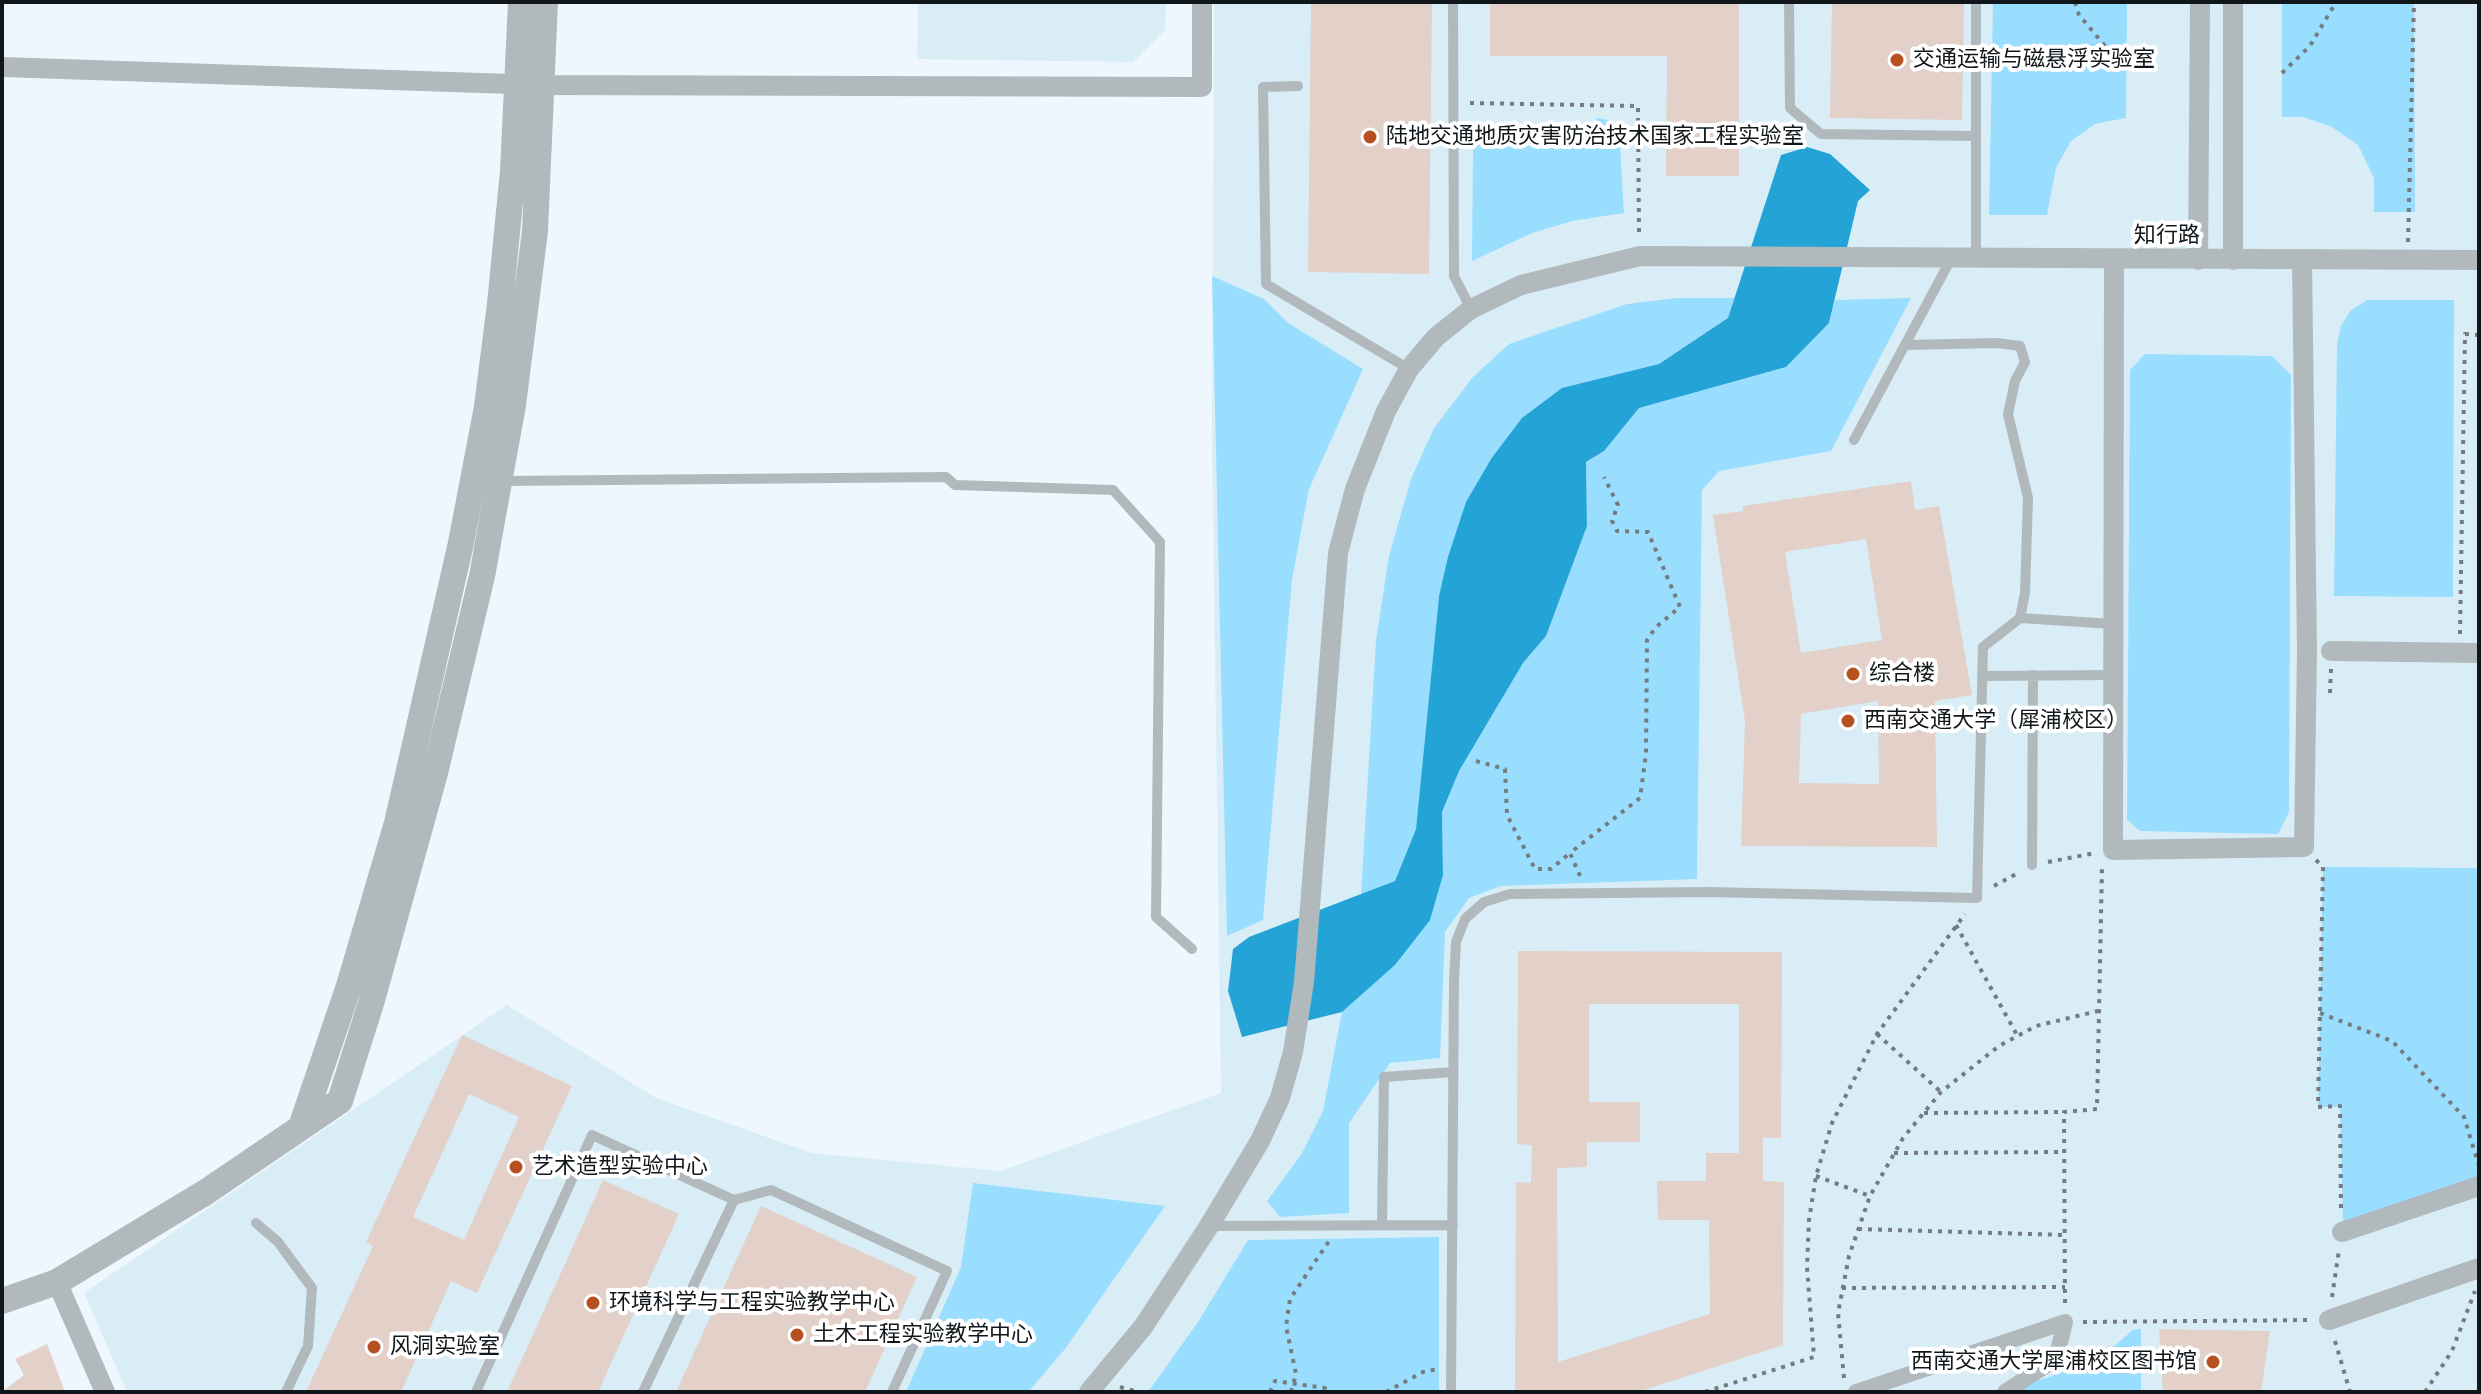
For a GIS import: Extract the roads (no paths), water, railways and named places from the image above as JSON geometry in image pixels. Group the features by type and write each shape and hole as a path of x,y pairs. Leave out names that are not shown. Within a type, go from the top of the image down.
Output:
{"street":[{"path":"2,1301 57,1282 206,1192 340,1101 372,1000 435,773 482,576 513,405 535,231 529,84 521,2"},
{"path":"301,1127 349,986 397,823 461,543 487,407 513,171 545,2"},
{"path":"2,67 529,84 1202,87 1202,2"},
{"path":"2198,260 2200,2"},
{"path":"2233,2 2233,260"},
{"name":"知行路","path":"1089,1392 1143,1327 1209,1226 1260,1141 1280,1098 1293,1052 1312,906 1326,669 1338,553 1355,489 1386,411 1409,369 1436,337 1471,309 1550,275 1640,256 1742,254 2114,260 2479,260"},
{"path":"2114,260 2113,850 2304,847 2307,651 2302,260"},
{"path":"2331,651 2469,653"},
{"path":"2342,1232 2479,1186"},
{"path":"2329,1320 2478,1278"},
{"path":"57,1282 105,1392"},
{"path":"1856,1392 2065,1322 2056,1359 2005,1392"}],"lane":[{"path":"1453,2 1454,276 1471,309"},
{"path":"1789,2 1790,108 1821,134 1976,136"},
{"path":"1976,2 1976,258"},
{"path":"1298,86 1263,87 1266,284 1409,369"},
{"path":"1854,440 1952,257"},
{"path":"1451,1392 1456,942 1465,919 1484,902 1510,894 1977,898 1983,647 2020,618 2025,593 2028,498 2008,414 2015,381 2025,362 2020,346 1997,343 1905,345"},
{"path":"499,481 946,477 955,485 1113,490 1160,542 1156,917 1192,949"},
{"path":"2020,618 2113,624"},
{"path":"2032,865 2033,675"},
{"path":"1982,676 2113,675"},
{"path":"1382,1225 1384,1077 1453,1072"},
{"path":"476,1392 592,1135 734,1200 771,1190 947,1271 892,1392"},
{"path":"643,1392 734,1200"},
{"path":"256,1223 278,1242 312,1288 308,1346 286,1392"},
{"path":"1209,1226 1453,1225"}],"place":[{"name":"交通运输与磁悬浮实验室","path":"1897,60"},
{"name":"陆地交通地质灾害防治技术国家工程实验室","path":"1370,137"},
{"name":"综合楼","path":"1853,674"},
{"name":"西南交通大学（犀浦校区）","path":"1848,721"},
{"name":"艺术造型实验中心","path":"516,1167"},
{"name":"环境科学与工程实验教学中心","path":"593,1303"},
{"name":"土木工程实验教学中心","path":"797,1335"},
{"name":"风洞实验室","path":"374,1347"},
{"name":"西南交通大学犀浦校区图书馆","path":"2213,1362"}]}
